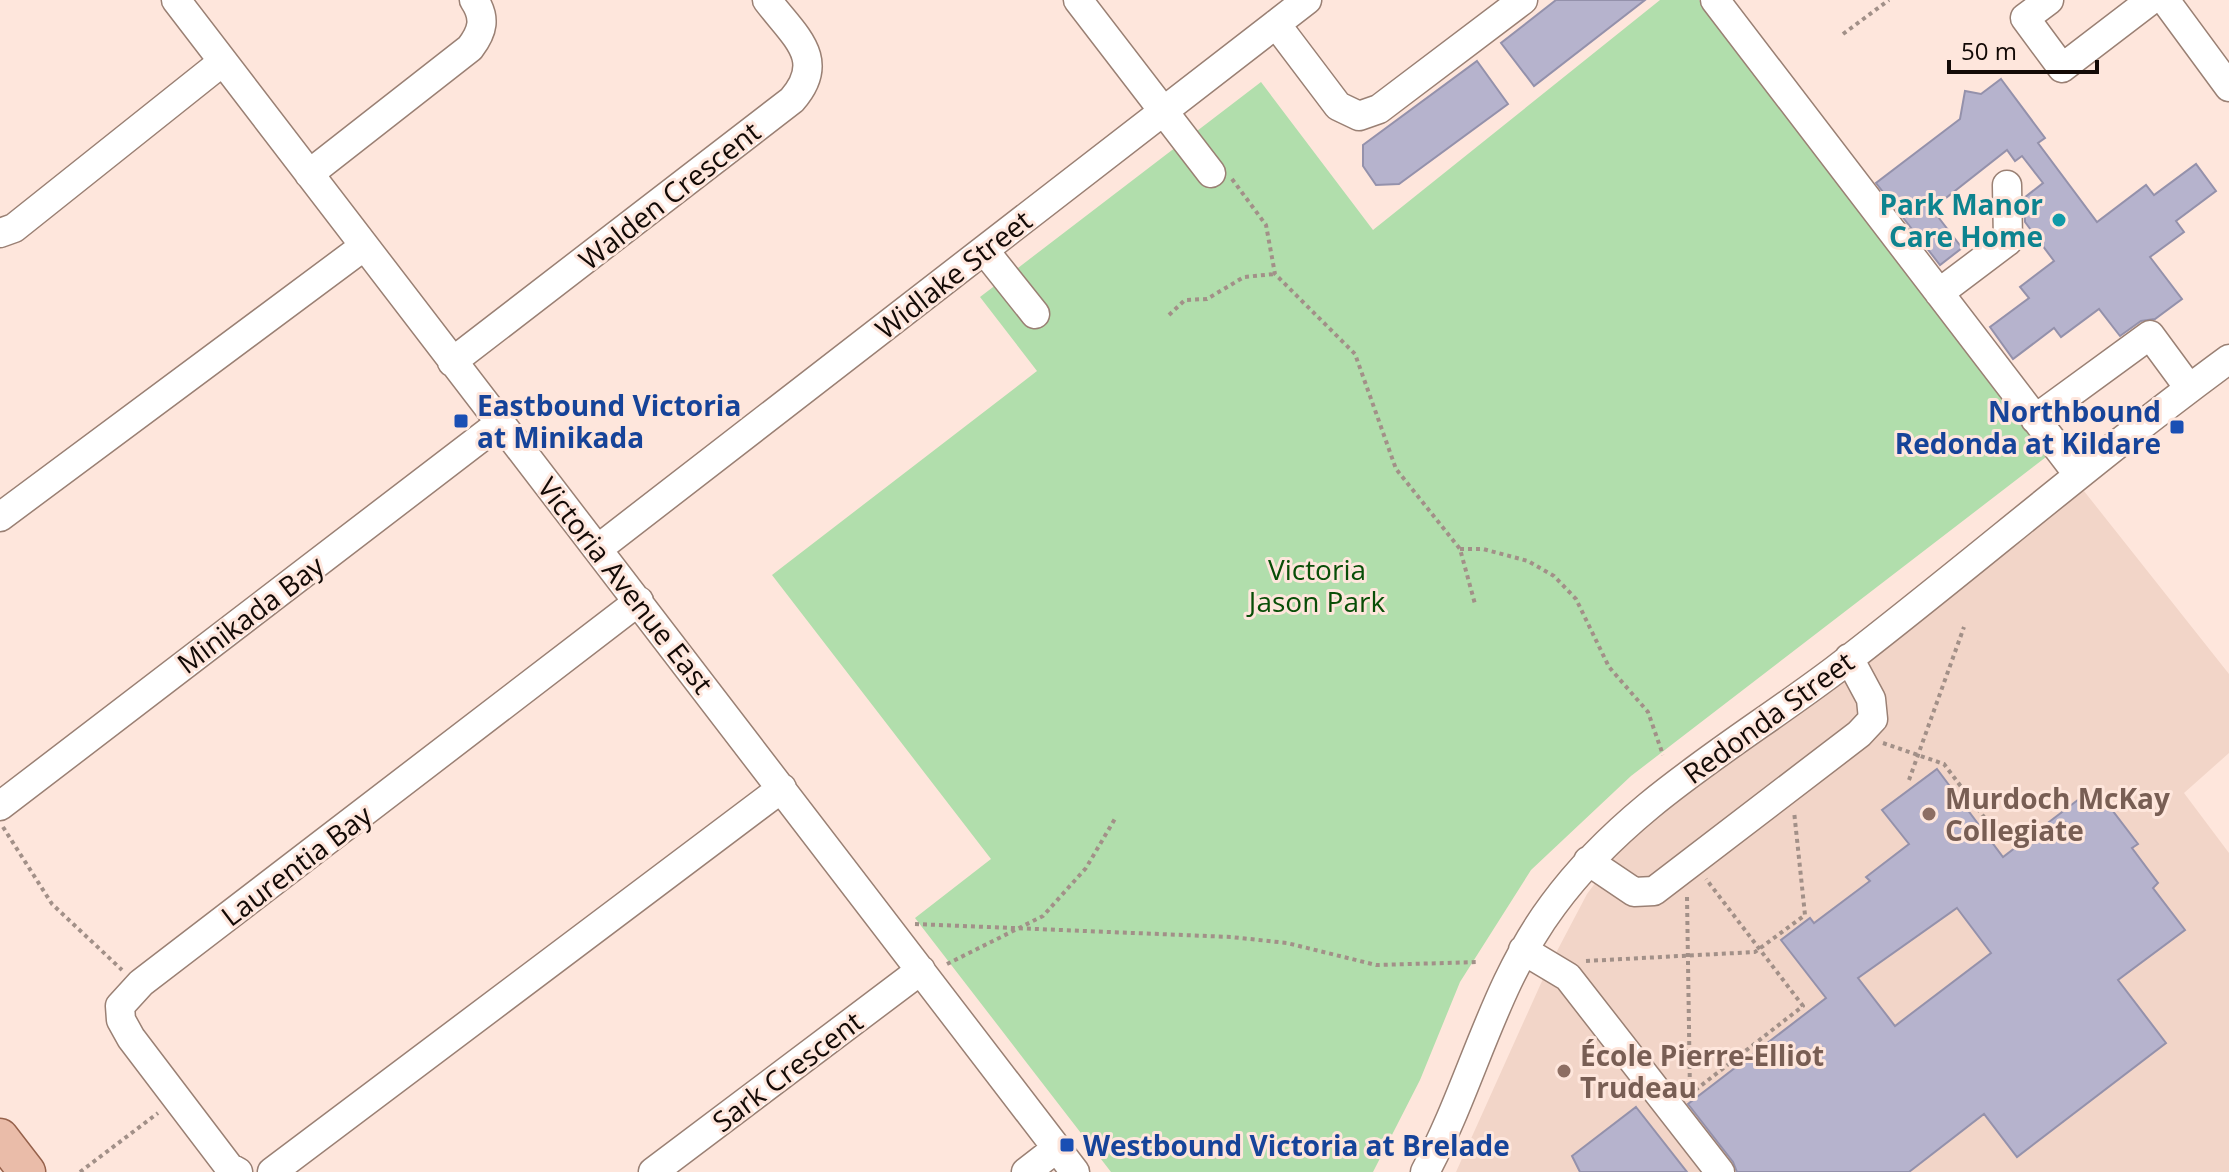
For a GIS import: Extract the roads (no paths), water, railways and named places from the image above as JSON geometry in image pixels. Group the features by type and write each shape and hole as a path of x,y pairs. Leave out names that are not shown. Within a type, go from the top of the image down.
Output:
{"main road":[{"path":"0,1137 27,1172"}],"street":[{"name":"Victoria Avenue East","path":"176,0 221,63 782,788 934,967 1075,1172"},
{"path":"309,174 470,48 480,34 483,13 474,0"},
{"name":"Walden Crescent","path":"452,362 792,100 805,85 810,70 807,52 767,0"},
{"path":"1078,0 1163,110 1218,172"},
{"name":"Widlake Street","path":"599,548 1307,0"},
{"path":"1276,24 1338,106 1359,116 1379,109 1523,0"},
{"path":"1715,0 2077,473"},
{"path":"2049,0 2025,18 2062,68 2151,0"},
{"path":"2165,0 2229,87"},
{"path":"0,233 14,228 221,63"},
{"path":"1939,293 2008,241 2007,185"},
{"path":"0,517 363,247"},
{"path":"984,250 1035,314"},
{"path":"2035,419 2150,335 2189,388"},
{"name":"Redonda Street","path":"1425,1172 1523,950 1553,904 1588,861 1656,799 1849,658 2077,473 2229,359"},
{"name":"Minikada Bay","path":"0,806 500,423"},
{"name":"Laurentia Bay","path":"238,1172 229,1167 121,1020 120,1006 137,986 639,601"},
{"path":"1588,861 1634,892 1654,891 1859,734 1873,719 1871,699 1849,658"},
{"path":"272,1172 782,788"},
{"path":"1523,950 1568,977 1681,1103 1720,1172"},
{"name":"Sark Crescent","path":"653,1172 934,967"},
{"path":"1026,1172 1057,1148"}],"place":[{"name":"Park Manor Care Home","path":"2059,220"},
{"name":"Eastbound Victoria at Minikada","path":"461,421"},
{"name":"Northbound Redonda at Kildare","path":"2177,427"},
{"name":"Murdoch McKay Collegiate","path":"1929,814"},
{"name":"École Pierre-Elliot Trudeau","path":"1564,1071"},
{"name":"Westbound Victoria at Brelade","path":"1067,1145"}],"park label":[{"name":"Victoria Jason Park","path":"1317,585"}]}
